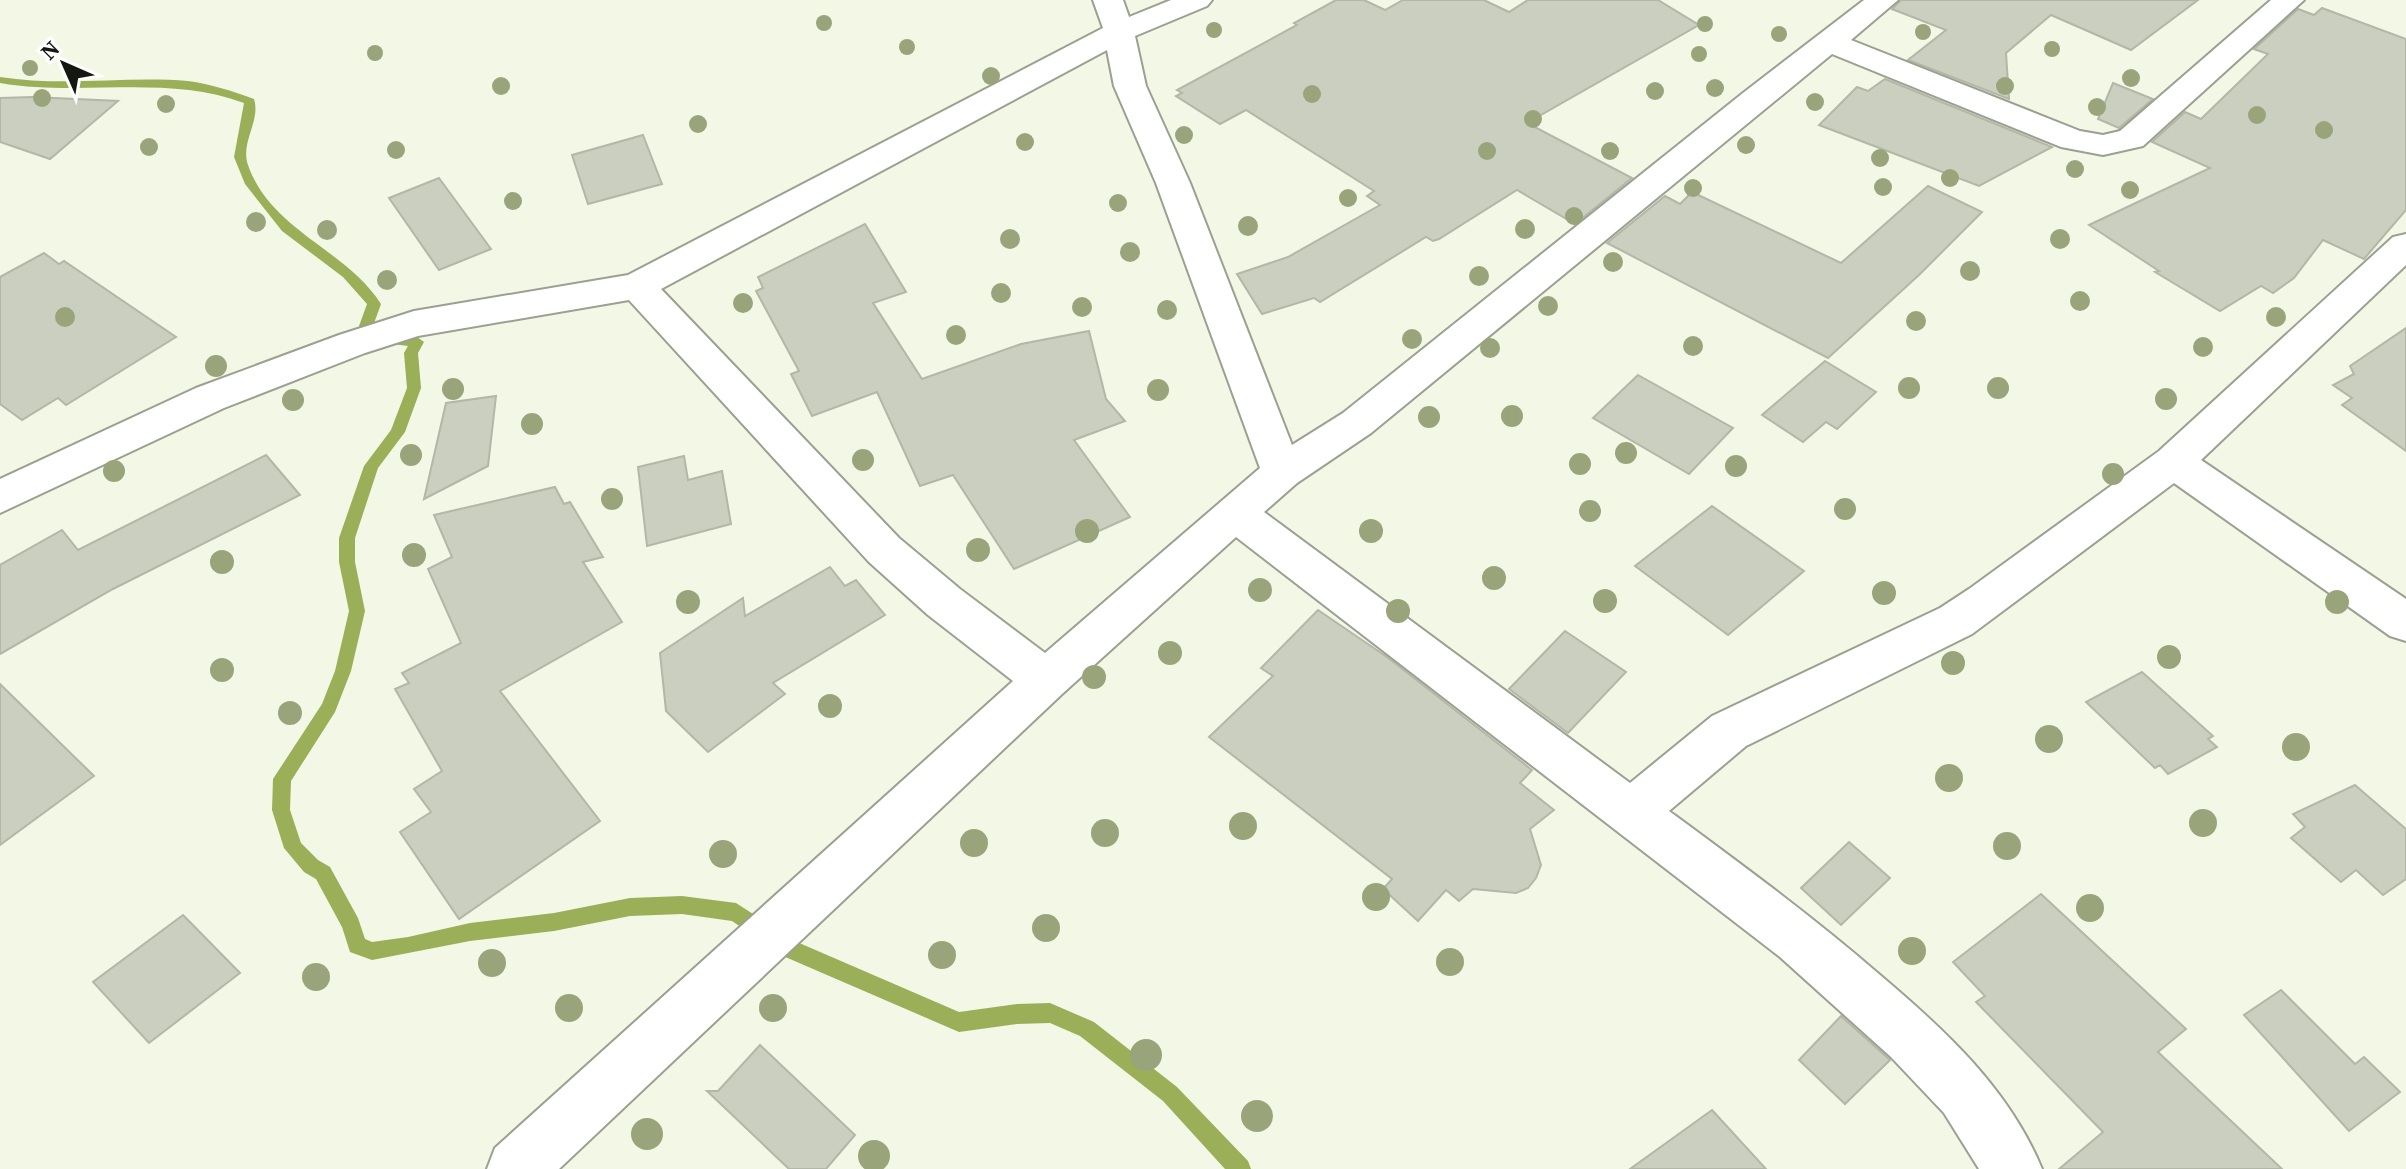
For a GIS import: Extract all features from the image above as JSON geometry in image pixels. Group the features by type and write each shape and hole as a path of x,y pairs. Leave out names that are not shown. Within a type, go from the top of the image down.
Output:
{"street":[{"path":"0,497 28,481 210,398 352,344 414,324 637,286 1114,16 1197,0"},
{"path":"516,1169 1046,680 1282,472 1357,423 1883,0"},
{"path":"1829,42 2073,140 2103,145 2131,139 2289,0"},
{"path":"1114,16 1130,86 1173,183 1282,472"},
{"path":"1631,812 1729,731 1956,621 1985,602 2173,462 2406,245"},
{"path":"637,286 884,550 944,602 1046,680"},
{"path":"2173,462 2406,623"},
{"path":"1235,513 1799,939 1911,1037 1964,1093 2013,1169"}],"building":[{"path":"1336,0 1364,0 1385,10 1403,0 1484,0 1509,12 1528,0 1658,0 1699,25 1527,123 1632,178 1575,224 1517,190 1439,239 1433,241 1426,237 1320,302 1314,298 1262,314 1237,274 1288,257 1380,205 1367,196 1374,191 1246,110 1220,124 1176,96 1182,93 1177,90 1297,25 1294,23"},
{"path":"1901,0 2198,0 2131,50 2051,15 2006,53 2009,99 1908,60 1946,30 1892,9"},
{"path":"2322,8 2406,39 2406,210 2364,259 2323,240 2294,278 2273,293 2261,286 2220,311 2155,272 2159,271 2089,225 2210,168 2152,142 2185,112 2201,119 2268,54 2254,49 2298,9 2314,15"},
{"path":"1885,79 2052,147 1979,186 1819,125 1857,87 1868,91"},
{"path":"2113,83 2153,99 2119,128 2098,119"},
{"path":"0,98 118,101 50,159 0,142"},
{"path":"643,135 662,184 588,204 572,155"},
{"path":"439,178 491,249 439,270 389,198"},
{"path":"1928,186 1982,212 1828,358 1607,243 1665,196 1680,204 1692,192 1841,263"},
{"path":"865,224 906,292 873,303 922,379 1021,344 1089,331 1106,399 1125,421 1074,440 1130,517 1014,569 953,475 920,486 877,392 812,416 791,374 799,371 756,291 763,288 758,277"},
{"path":"44,253 59,264 64,261 176,337 66,405 58,398 22,420 0,404 0,277"},
{"path":"2406,328 2406,451 2342,405 2352,398 2333,385 2354,374 2350,366"},
{"path":"1825,361 1876,392 1837,429 1826,422 1803,442 1762,415"},
{"path":"1638,375 1733,428 1689,474 1593,418"},
{"path":"496,396 488,466 424,499 446,403"},
{"path":"266,455 300,495 113,589 0,654 0,565 62,530 78,550"},
{"path":"684,456 688,480 722,471 731,524 647,546 638,467"},
{"path":"555,487 564,504 570,502 603,557 583,562 622,622 500,691 600,821 459,919 400,832 431,812 414,789 442,771 395,689 409,683 402,673 461,643 428,569 452,557 434,515"},
{"path":"1712,506 1804,571 1728,635 1635,566"},
{"path":"830,567 845,586 856,580 885,615 773,683 785,694 708,752 666,711 660,653 743,598 745,616"},
{"path":"1318,610 1387,657 1532,770 1520,783 1554,810 1530,829 1541,865 1528,888 1516,893 1473,889 1459,901 1446,890 1418,921 1383,889 1392,879 1209,737 1273,676 1261,668"},
{"path":"1565,631 1626,672 1568,733 1509,689"},
{"path":"2142,672 2213,736 2208,739 2217,747 2168,774 2160,765 2155,768 2086,702"},
{"path":"0,684 94,776 0,845"},
{"path":"2355,785 2406,829 2406,879 2383,895 2356,870 2341,882 2291,838 2305,827 2293,814"},
{"path":"1849,842 1890,878 1841,925 1801,888"},
{"path":"2041,894 2186,1029 2158,1052 2282,1169 2059,1169 2103,1132 1976,1002 1985,996 1953,962"},
{"path":"183,915 240,973 149,1043 93,982"},
{"path":"2281,990 2355,1064 2364,1057 2400,1092 2349,1131 2244,1015"},
{"path":"1841,1016 1890,1060 1845,1104 1799,1060"},
{"path":"760,1045 855,1135 826,1169 789,1169 707,1091 718,1091"},
{"path":"1712,1110 1766,1169 1630,1169"}],"waterway":[{"path":"0,80 62,87 158,83 189,85 220,90 250,101 240,157 257,194 287,228 348,274 367,293 374,304 366,326 374,338 417,342 411,353 414,388 398,432 371,466 347,538 347,562 357,611 343,671 329,707 282,779 281,810 293,848 323,873 351,924 357,945 372,951 408,946 470,932 554,922 630,907 682,905 736,912 790,949 959,1022 1050,1013 1087,1029 1170,1094 1240,1169"}]}
